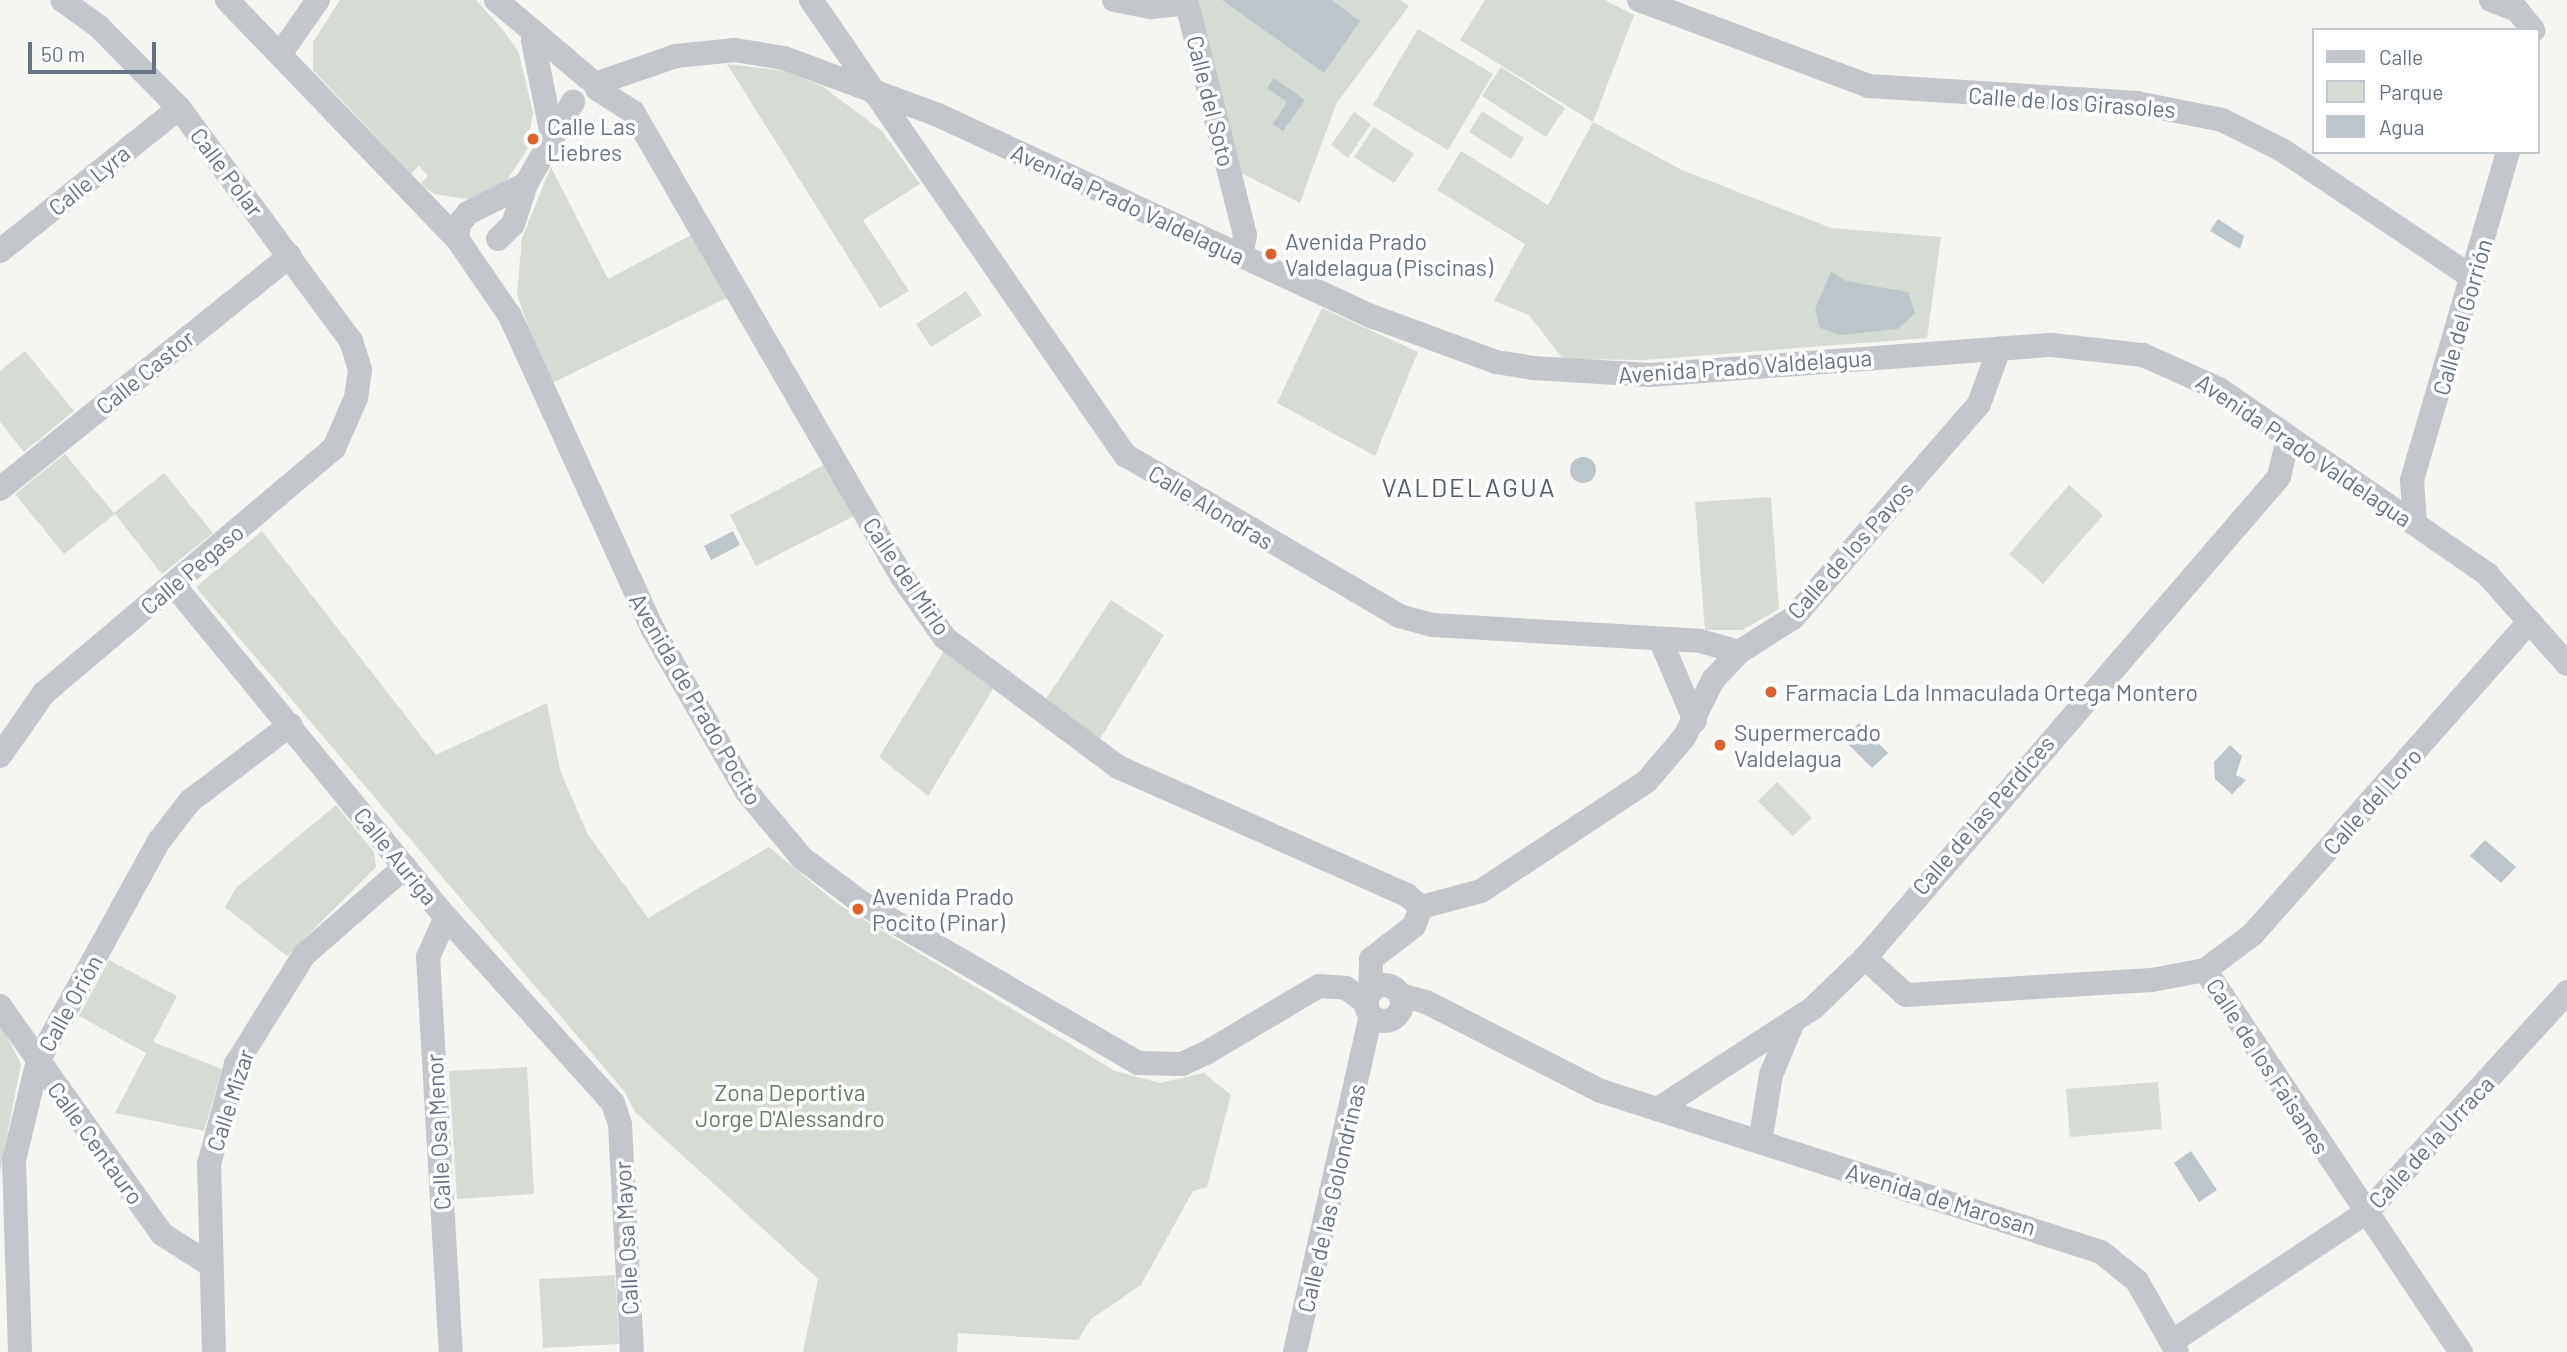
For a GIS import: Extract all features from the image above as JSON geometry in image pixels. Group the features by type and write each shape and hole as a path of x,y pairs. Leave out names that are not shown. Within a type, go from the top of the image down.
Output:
{"street":[{"name":"Calle Polar","path":"62,0 98,26 179,108 351,341 360,370"},
{"name":"Avenida de Prado Pocito","path":"227,0 281,53 462,245 510,316 618,565 746,791 779,833 836,887 1138,1063 1182,1063 1206,1054 1319,986 1346,988 1384,1004 1426,1002 1441,1014 1601,1091 1658,1110"},
{"path":"281,53 318,0"},
{"name":"Calle del Mirlo","path":"496,0 584,89 632,112 902,577 945,638 1129,774 1407,895 1421,907"},
{"name":"Calle Alondras","path":"811,0 875,89 1125,455 1399,615 1433,625 1660,639 1739,652"},
{"path":"1114,0 1151,7 1186,2"},
{"name":"Calle de los Girasoles","path":"1639,0 1869,86 2137,103 2222,120 2304,164 2473,278"},
{"path":"2491,0 2517,10 2531,28"},
{"name":"Calle del Soto","path":"1186,2 1245,235 1241,257"},
{"path":"808,66 825,50 831,30"},
{"path":"527,32 552,135"},
{"name":"Avenida Prado Valdelagua","path":"584,89 676,56 735,50 808,66 875,89 938,115 1241,257 1440,344 1533,368 1650,375 2077,345 2143,355 2219,388 2288,439 2332,466 2487,574 2564,658"},
{"path":"632,112 641,68"},
{"path":"526,184 472,212 458,225 462,245 484,253 513,224 526,184 552,135 584,89"},
{"name":"Calle Lyra","path":"0,251 179,108"},
{"path":"910,143 938,115"},
{"name":"Calle del Gorrión","path":"2415,523 2412,480 2507,154"},
{"path":"416,199 472,212 498,225 498,239"},
{"path":"1216,245 1235,201"},
{"name":"Calle Castor","path":"0,489 290,256"},
{"name":"Calle de los Pavos","path":"1421,907 1481,891 1626,800 1695,721 1713,680 1739,652 1793,618 1960,427 1992,381 1998,349"},
{"name":"Calle Pegaso","path":"0,756 44,693 334,448 356,398 360,370"},
{"name":"Calle de las Perdices","path":"1658,1110 1749,1048 1793,1022 1865,958 2279,477 2288,439"},
{"path":"2279,477 2332,466"},
{"path":"2371,493 2412,480"},
{"name":"Calle Auriga","path":"173,584 446,917 613,1103 620,1125"},
{"name":"Calle del Loro","path":"2205,970 2252,935 2530,621"},
{"path":"1660,639 1695,721"},
{"name":"Calle Orión","path":"20,1352 14,1160 38,1061 159,841 190,801 290,725"},
{"name":"Calle Mizar","path":"214,1352 209,1264 209,1164 236,1064 304,955 405,867"},
{"path":"1384,1004 1371,959 1414,926 1421,907"},
{"name":"Calle Osa Menor","path":"446,917 428,957 451,1352"},
{"name":"Calle de los Faisanes","path":"1865,958 1906,995 2152,980 2205,970 2460,1352"},
{"name":"Calle de la Urraca","path":"2175,1347 2368,1211 2565,1002"},
{"name":"Calle de las Golondrinas","path":"1296,1352 1368,1044 1384,1004"},
{"name":"Calle Centauro","path":"0,1006 162,1234 209,1264"},
{"name":"Calle de las Perdices","path":"1760,1142 1774,1068 1793,1022"},
{"path":"1749,1048 1774,1068"},
{"name":"Avenida de Marosan","path":"1658,1110 2101,1252 2137,1281 2175,1347"},
{"name":"Calle Osa Mayor","path":"620,1125 632,1352"}],"green space":[{"path":"340,0 476,0 503,30 518,51 533,112 527,149 504,185 474,200 434,194 420,184 428,176 419,166 411,174 313,70 313,42"},
{"path":"1196,0 1400,0 1409,6 1336,104 1300,203 1241,173"},
{"path":"1485,0 1605,0 1634,15 1593,122 1460,40"},
{"path":"1418,29 1493,74 1448,150 1373,105"},
{"path":"727,64 786,71 822,86 882,131 920,184 863,220 909,291 880,308"},
{"path":"1501,67 1565,108 1546,137 1482,96"},
{"path":"1482,111 1524,138 1511,159 1469,132"},
{"path":"1354,112 1371,124 1348,158 1331,145"},
{"path":"1593,122 1682,170 1831,228 1941,237 1927,338 1645,360 1563,359 1529,315 1494,301 1525,244 1437,190 1461,151 1548,205"},
{"path":"1374,127 1414,154 1394,183 1354,157"},
{"path":"551,167 608,279 693,234 731,296 548,385 517,294 522,238"},
{"path":"966,291 982,315 931,347 916,324"},
{"path":"1322,308 1418,352 1375,456 1277,403"},
{"path":"25,351 74,411 24,452 0,422 0,371"},
{"path":"65,454 114,513 164,473 213,533 162,574 115,514 64,554 15,494"},
{"path":"824,465 854,516 756,566 730,515"},
{"path":"2069,485 2103,515 2043,584 2009,554"},
{"path":"1771,497 1779,609 1742,630 1705,630 1695,502"},
{"name":"Zona Deportiva Jorge D'Alessandro","path":"262,531 436,755 547,703 560,770 587,833 648,918 769,847 838,904 1115,1071 1160,1083 1204,1073 1231,1095 1207,1187 1193,1191 1141,1285 1091,1319 1078,1340 958,1333 957,1352 803,1352 818,1279 636,1113 624,1091 196,587"},
{"path":"1111,600 1164,635 1100,739 1046,699"},
{"path":"944,651 993,689 928,796 879,757"},
{"path":"1777,782 1812,818 1793,836 1758,801"},
{"path":"336,805 374,852 376,867 287,956 225,907 236,888"},
{"path":"109,960 177,996 153,1042 222,1069 204,1131 115,1113 146,1053 79,1016"},
{"path":"0,1023 21,1064 0,1172"},
{"path":"527,1067 534,1194 457,1199 449,1071"},
{"path":"2158,1082 2162,1129 2070,1137 2066,1089"},
{"path":"615,1275 619,1344 543,1348 539,1279"}],"water":[{"path":"1222,0 1332,0 1360,21 1324,73"},
{"path":"1274,78 1305,100 1283,131 1273,124 1287,102 1267,88"},
{"path":"2218,219 2244,236 2240,249 2210,231"},
{"path":"1831,272 1846,281 1908,292 1915,313 1898,329 1840,335 1820,328 1815,309"},
{"path":"1583,457 1592,461 1596,470 1592,479 1583,483 1574,479 1570,470 1574,461"},
{"path":"733,531 740,545 711,560 704,546"},
{"path":"1859,723 1888,753 1872,768 1843,739"},
{"path":"2230,745 2242,756 2236,775 2246,780 2232,794 2215,779 2214,762"},
{"path":"2485,840 2516,867 2501,883 2470,856"},
{"path":"2191,1151 2217,1190 2199,1202 2174,1163"}],"place":[{"name":"Calle Las Liebres","path":"533,139"},
{"name":"Avenida Prado Valdelagua (Piscinas)","path":"1271,254"},
{"name":"Farmacia Lda Inmaculada Ortega Montero","path":"1771,692"},
{"name":"Supermercado Valdelagua","path":"1720,745"},
{"name":"Avenida Prado Pocito (Pinar)","path":"858,909"}],"district":[{"name":"VALDELAGUA","path":"1469,487"}]}
